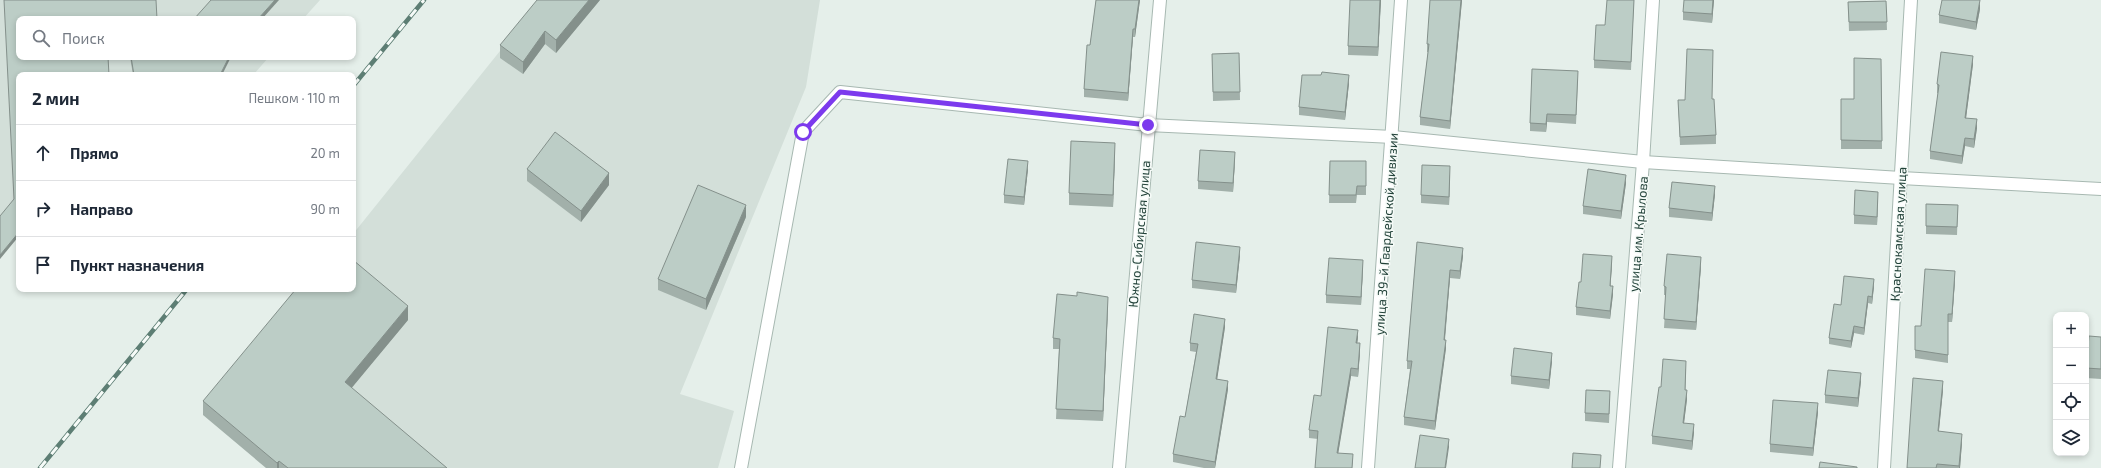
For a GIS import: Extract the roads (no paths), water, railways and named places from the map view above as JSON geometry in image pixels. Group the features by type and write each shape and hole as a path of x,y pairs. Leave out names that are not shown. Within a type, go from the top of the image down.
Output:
{"street":[{"name":"Южно-Сибирская улица","path":"1119,468 1160,0"},
{"name":"улица 39-й Гвардейской дивизии","path":"1368,468 1393,137 1401,0"},
{"name":"улица им. Крылова","path":"1618,468 1643,162 1653,0"},
{"name":"Краснокамская улица","path":"1884,468 1912,0"},
{"path":"741,468 803,132 840,92 1148,125 1393,137 1643,162 1901,178 2101,188"}],"railway":[{"path":"356,82 424,0"},
{"path":"40,468 185,292"}]}
